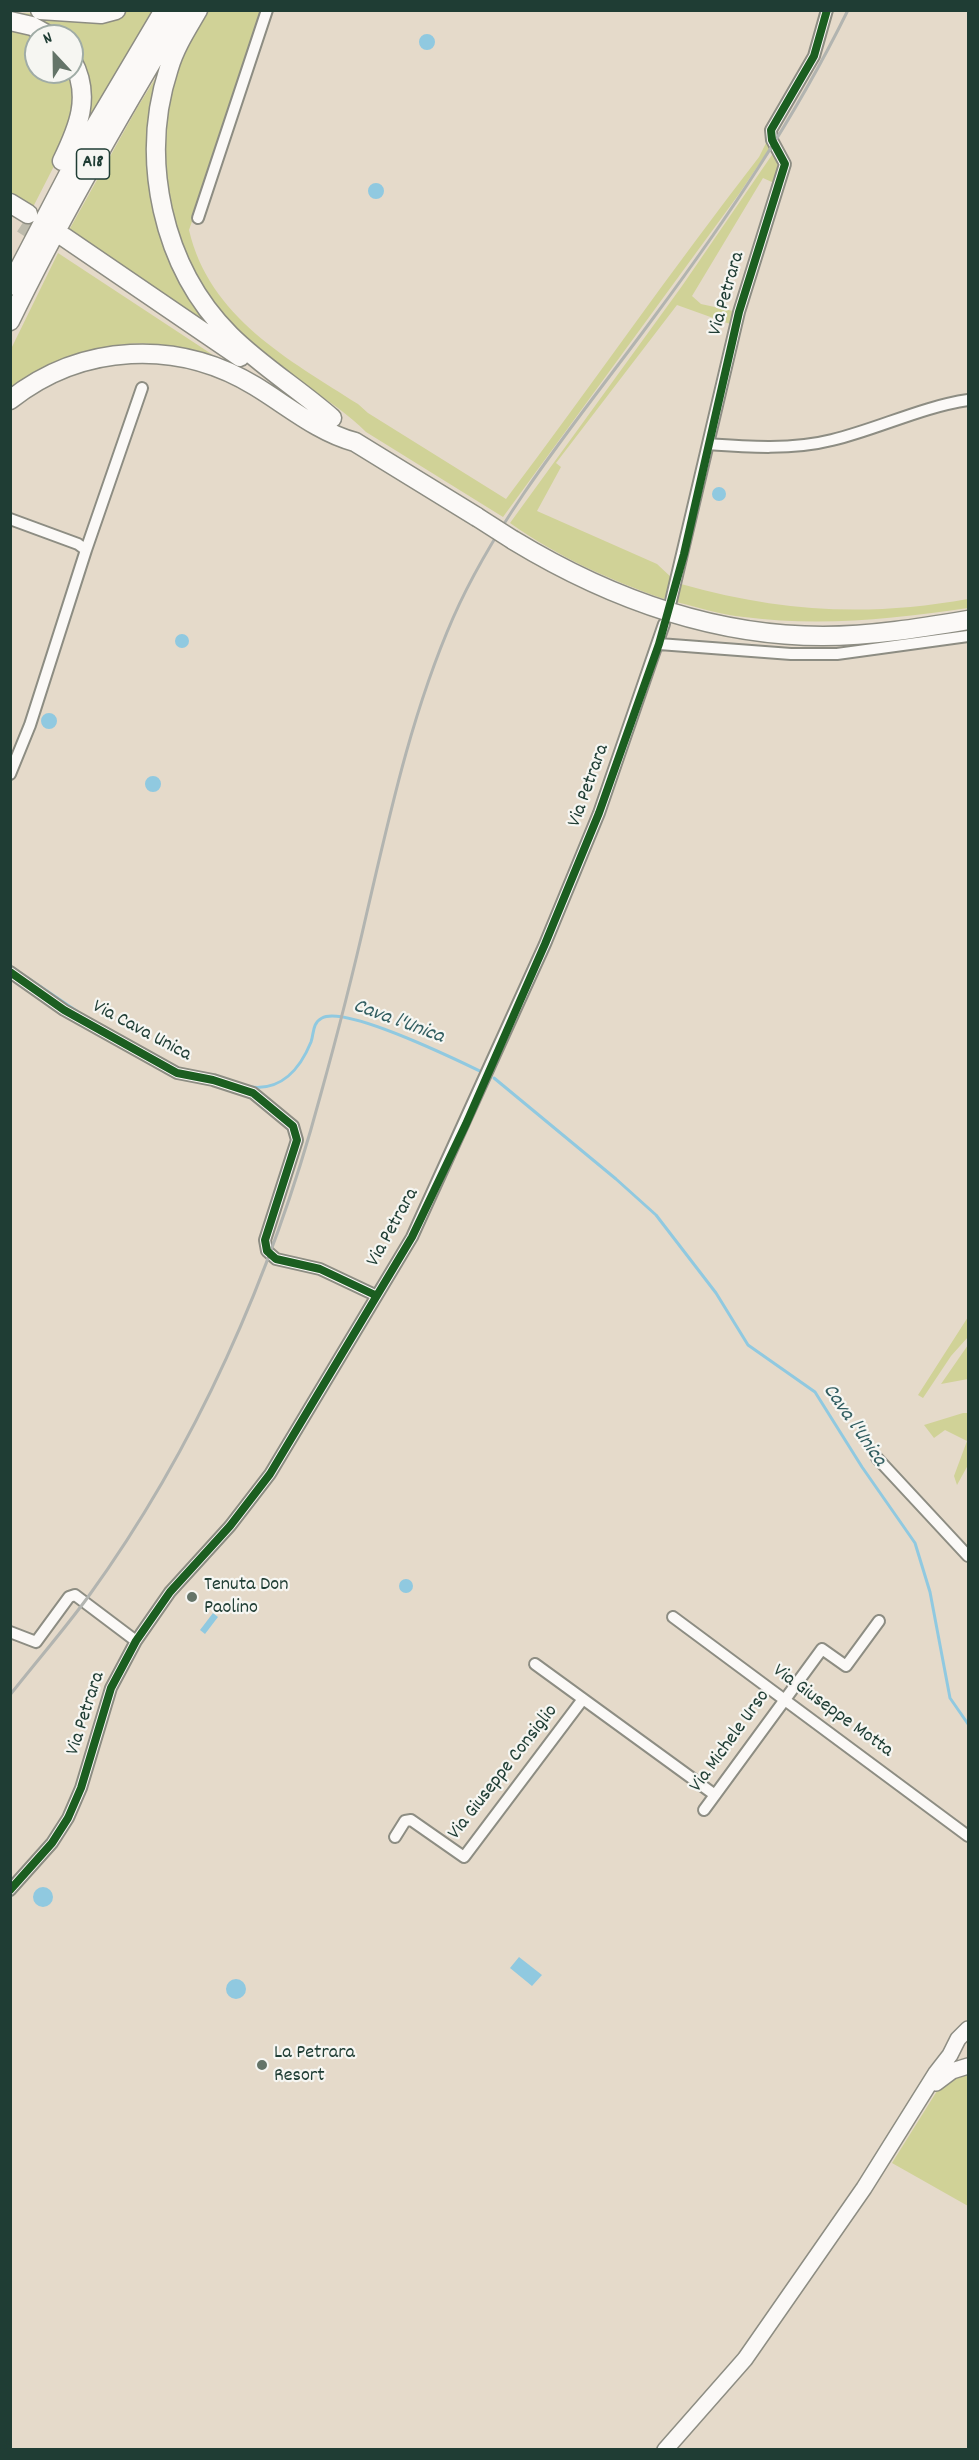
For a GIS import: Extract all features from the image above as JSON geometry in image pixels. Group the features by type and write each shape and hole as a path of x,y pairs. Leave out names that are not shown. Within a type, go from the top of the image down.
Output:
{"highway":[{"path":"40,10 101,14 116,10"},
{"name":"A18","path":"10,285 81,150 164,10"},
{"name":"A18","path":"10,321 90,168 183,10"},
{"path":"198,10 169,66 157,120 159,194 172,242 183,269 197,293 229,334 256,359 303,392 332,418"},
{"path":"10,265 81,120 82,91 80,84"},
{"path":"10,203 20,218"},
{"path":"399,468 332,418 61,242 355,442 547,560 608,590 658,609 722,625 787,634 822,636 896,631 969,620"},
{"path":"10,399 46,377 98,358 127,353 182,356 227,371 334,436 355,442"}],"main road":[{"path":"665,2450 745,2359 913,2114 955,2044 968,2031"},
{"path":"913,2114 944,2076 969,2065 957,2056 955,2044"}],"street":[{"path":"198,218 267,10"},
{"name":"Via Petrara","path":"671,601 739,312 785,164 772,140 771,130 811,63 827,10"},
{"path":"10,774 30,725 86,550 142,388"},
{"path":"708,444 765,446 830,441 933,406 969,400"},
{"path":"10,519 78,544 86,550"},
{"name":"Via Petrara","path":"10,1890 52,1843 68,1818 81,1788 114,1680 136,1641 170,1592 230,1526 270,1474 375,1295 412,1237 545,944 599,813 664,624"},
{"path":"659,644 791,654 837,654 969,636"},
{"name":"Via Cava Unica","path":"10,972 64,1010 177,1073 213,1080 253,1093 293,1126 297,1140 265,1240 267,1251 276,1259 320,1269 375,1295"},
{"path":"878,1458 969,1556"},
{"path":"10,1632 36,1642 69,1597 75,1595 136,1641"},
{"name":"Via Giuseppe Motta","path":"673,1617 969,1836"},
{"name":"Via Michele Urso","path":"704,1810 822,1649 846,1666 879,1621"},
{"path":"535,1664 715,1795"},
{"name":"Via Giuseppe Consiglio","path":"394,1837 405,1821 411,1820 464,1857 583,1699"}],"green space":[{"path":"130,11 154,11 86,122 80,84 84,84 84,24 41,24 18,13 101,16"},
{"path":"205,11 265,11 189,230 199,261 214,288 233,312 279,353 358,404 368,413 506,499 759,157 766,143 769,144 770,148 739,194 503,517 366,432 338,408 263,355 225,319 205,291 188,261 167,197 163,163 163,129 169,95 176,73"},
{"path":"10,24 24,30 24,84 75,84 73,129 32,209 11,195"},
{"path":"169,56 157,196 227,338 68,232 137,108"},
{"path":"776,149 780,167 774,183 763,178 692,296 701,304 733,311 730,324 677,305 556,463 561,467 537,511 657,564 672,578 664,599 585,567 547,547 510,523 682,286"},
{"path":"58,253 213,355 154,344 123,344 94,351 73,360 11,393 10,351"},
{"path":"681,584 754,601 824,609 895,608 968,599 968,608 856,620 772,620 727,615 676,602"},
{"path":"968,1317 968,1337 951,1356 923,1398 918,1395"},
{"path":"968,1345 968,1379 941,1384"},
{"path":"968,1413 968,1465 957,1485 954,1476 967,1441 945,1430 934,1438 924,1425"},
{"path":"968,2071 968,2206 892,2163 942,2083"}],"water":[{"path":"427,34 435,42 427,50 419,42"},
{"path":"376,183 384,191 376,199 368,191"},
{"path":"716,487 722,487 726,494 722,501 716,501 712,497 712,491"},
{"path":"179,634 185,634 189,641 185,648 179,648 175,644 175,638"},
{"path":"46,713 52,713 57,721 55,727 46,729 41,724 41,718"},
{"path":"150,776 156,776 161,784 159,790 150,792 145,787 145,781"},
{"path":"403,1579 409,1579 413,1586 409,1593 403,1593 399,1589 399,1583"},
{"path":"213,1613 218,1617 205,1634 200,1630"},
{"path":"43,1887 50,1890 53,1897 50,1904 43,1907 36,1904 33,1897 36,1890"},
{"path":"519,1957 542,1975 532,1986 510,1968"},
{"path":"236,1979 243,1982 246,1989 243,1996 236,1999 229,1996 226,1989 229,1982"}],"waterway":[{"name":"Cava l'Unica","path":"10,966 78,1012"},
{"name":"Cava l'Unica","path":"250,1087 271,1085 288,1076 306,1052 316,1023 322,1018 334,1016 376,1026 482,1072"},
{"name":"Cava l'Unica","path":"494,1078 656,1215 716,1293 748,1345 815,1392 862,1467 915,1543 930,1592 950,1698 968,1724"}],"tunnel":[{"path":"22,224 59,248"}],"railway":[{"path":"10,1695 88,1597 127,1540 163,1481 196,1420 254,1294 279,1229 320,1097 414,726 438,654 472,578 545,463 733,206 805,91 848,10"}],"cycle path":[{"path":"10,1890 52,1843 68,1818 81,1788 111,1688 136,1641 170,1592 230,1526 270,1474 412,1237 466,1124 545,944 599,813 659,644 684,554 739,312 785,164 772,140 771,130 814,56 827,10"},
{"path":"10,972 64,1010 177,1073 213,1080 253,1093 293,1126 297,1140 265,1240 267,1251 276,1259 320,1269 375,1295"}],"place":[{"name":"Tenuta Don Paolino","path":"192,1597"},
{"name":"La Petrara Resort","path":"262,2065"}]}
